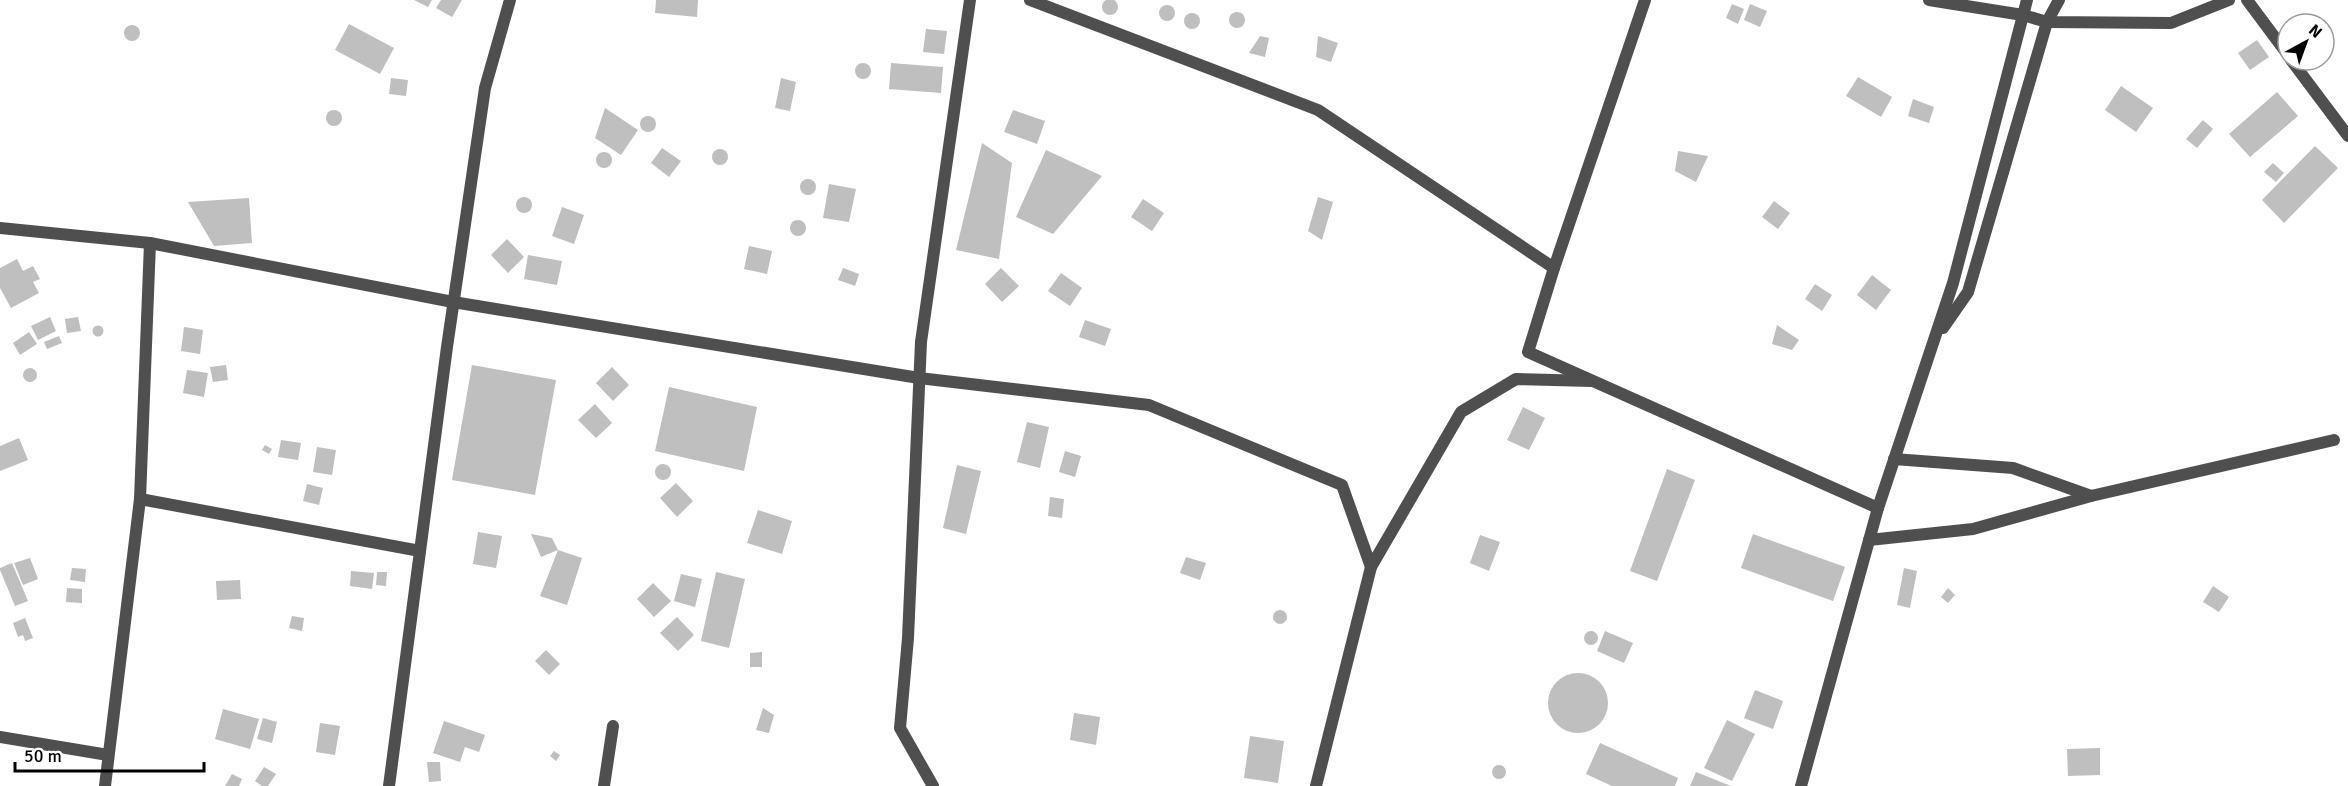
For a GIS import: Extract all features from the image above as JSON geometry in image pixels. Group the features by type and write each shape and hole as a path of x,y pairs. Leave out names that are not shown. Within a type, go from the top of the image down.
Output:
{"street":[{"path":"389,786 453,302 485,88 510,0"},
{"path":"933,786 900,728 908,638 921,342 970,0"},
{"path":"1030,0 1318,110 1554,268"},
{"path":"1645,0 1554,268 1528,352 1878,508"},
{"path":"1929,0 2023,15 2048,22 2171,23 2229,0"},
{"path":"1801,786 1878,508 1953,283 2027,0"},
{"path":"1934,341 1968,292 2048,22 2059,0"},
{"path":"2247,0 2276,40"},
{"path":"2300,72 2348,136"},
{"path":"0,228 150,243 453,302 919,378 1149,405 1342,485 1371,567"},
{"path":"105,786 140,499 150,243"},
{"path":"1316,786 1371,567 1461,412 1516,380 1592,381"},
{"path":"1869,540 1973,529 2091,496 2334,440"},
{"path":"1894,459 2013,468 2091,496"},
{"path":"140,499 420,551"},
{"path":"604,786 613,726"},
{"path":"0,737 108,755"}],"building":[{"path":"1110,-1 1118,7 1110,15 1102,7"},
{"path":"414,0 432,0 428,7"},
{"path":"441,0 462,0 452,17 436,8"},
{"path":"656,0 698,0 697,17 655,13"},
{"path":"1732,4 1744,9 1738,24 1726,18"},
{"path":"1750,4 1767,11 1760,27 1744,20"},
{"path":"1167,5 1173,7 1175,13 1173,19 1167,21 1161,19 1159,13 1161,7"},
{"path":"1237,12 1243,14 1245,20 1243,26 1237,28 1231,26 1229,20 1231,14"},
{"path":"1192,13 1198,15 1200,21 1198,27 1192,29 1186,27 1184,21 1186,15"},
{"path":"349,24 394,48 380,74 335,50"},
{"path":"132,25 138,27 140,33 138,39 132,41 126,39 124,33 126,27"},
{"path":"926,29 947,31 944,54 923,52"},
{"path":"1260,36 1269,38 1265,57 1249,53"},
{"path":"1318,36 1338,43 1331,62 1316,57"},
{"path":"2257,40 2269,57 2250,70 2238,53"},
{"path":"863,63 869,65 871,71 869,77 863,79 857,77 855,71 857,65"},
{"path":"891,63 943,67 941,93 889,89"},
{"path":"1858,77 1892,97 1881,117 1846,96"},
{"path":"391,78 408,80 406,96 389,94"},
{"path":"781,78 796,82 790,111 775,108"},
{"path":"2121,86 2153,108 2136,132 2105,110"},
{"path":"2277,92 2298,116 2250,157 2229,134"},
{"path":"1913,99 1934,107 1929,123 1908,116"},
{"path":"605,108 638,130 621,155 595,138"},
{"path":"334,110 340,112 342,118 340,124 334,126 328,124 326,118 328,112"},
{"path":"1013,110 1045,121 1037,144 1004,132"},
{"path":"648,116 654,118 656,124 654,130 648,132 642,130 640,124 642,118"},
{"path":"2203,120 2213,129 2197,148 2186,139"},
{"path":"982,143 1012,163 999,259 956,250"},
{"path":"2315,146 2338,168 2284,223 2262,200"},
{"path":"662,148 681,161 669,177 651,163"},
{"path":"720,149 726,151 728,157 726,163 720,165 714,163 712,157 714,151"},
{"path":"1046,150 1102,176 1053,234 1016,217"},
{"path":"1678,151 1708,156 1696,182 1675,171"},
{"path":"604,152 610,154 612,160 610,166 604,168 598,166 596,160 598,154"},
{"path":"2273,163 2284,173 2276,182 2264,172"},
{"path":"808,179 814,181 816,187 814,193 808,195 802,193 800,187 802,181"},
{"path":"829,184 856,189 849,222 823,218"},
{"path":"524,197 530,199 532,205 530,211 524,213 518,211 516,205 518,199"},
{"path":"1318,197 1333,202 1322,240 1308,231"},
{"path":"249,198 252,243 214,246 188,202"},
{"path":"1143,199 1164,213 1152,231 1131,217"},
{"path":"1774,201 1790,213 1778,229 1762,217"},
{"path":"562,207 584,215 574,244 552,236"},
{"path":"798,220 804,222 806,228 804,234 798,236 792,234 790,228 792,222"},
{"path":"507,239 524,257 508,273 491,255"},
{"path":"749,246 772,251 767,274 744,269"},
{"path":"528,255 562,261 557,285 524,279"},
{"path":"17,259 23,271 33,266 40,279 33,282 39,293 11,308 0,288 0,268"},
{"path":"843,268 859,274 855,286 838,280"},
{"path":"1001,268 1019,286 1002,302 985,284"},
{"path":"1061,273 1082,288 1070,306 1048,291"},
{"path":"1872,275 1891,290 1876,310 1857,295"},
{"path":"1815,284 1832,295 1822,311 1805,299"},
{"path":"50,317 56,331 38,340 31,326"},
{"path":"78,317 81,331 67,333 65,319"},
{"path":"1085,320 1111,329 1105,346 1079,337"},
{"path":"1777,325 1799,340 1792,350 1772,344"},
{"path":"98,326 102,327 102,335 98,336 94,335 93,331 94,327"},
{"path":"184,327 203,330 200,354 181,351"},
{"path":"29,332 37,344 20,355 13,343"},
{"path":"59,336 62,343 47,349 44,342"},
{"path":"226,365 228,380 213,382 210,367"},
{"path":"472,365 556,380 535,495 452,480"},
{"path":"612,367 629,385 613,401 596,383"},
{"path":"27,368 33,368 37,375 33,382 27,382 23,378 23,372"},
{"path":"187,370 208,373 204,397 183,393"},
{"path":"669,387 757,407 744,471 655,451"},
{"path":"595,404 612,423 596,438 578,420"},
{"path":"1523,407 1545,418 1529,450 1507,440"},
{"path":"1027,422 1049,427 1040,468 1017,462"},
{"path":"19,438 28,460 0,471 0,446"},
{"path":"281,440 301,443 298,460 278,457"},
{"path":"265,445 272,449 269,454 262,450"},
{"path":"317,447 336,450 332,475 313,472"},
{"path":"1065,451 1081,456 1075,477 1059,472"},
{"path":"663,464 669,466 671,472 669,478 663,480 657,478 655,472 657,466"},
{"path":"957,465 981,471 966,534 943,528"},
{"path":"1667,469 1695,480 1657,581 1630,571"},
{"path":"676,483 693,501 677,517 660,498"},
{"path":"307,484 323,488 319,505 303,501"},
{"path":"1050,497 1064,499 1062,518 1048,516"},
{"path":"758,510 792,521 782,554 747,543"},
{"path":"478,532 502,536 496,568 473,564"},
{"path":"531,534 552,538 558,550 541,557"},
{"path":"1753,534 1845,567 1833,601 1741,568"},
{"path":"1480,535 1500,542 1489,571 1470,563"},
{"path":"558,550 582,558 567,605 540,596"},
{"path":"1186,557 1206,563 1200,580 1180,573"},
{"path":"30,558 38,579 23,585 14,563"},
{"path":"12,563 28,601 15,606 0,570"},
{"path":"72,568 86,569 85,582 70,580"},
{"path":"1904,568 1917,571 1910,608 1897,605"},
{"path":"351,571 374,573 372,589 350,586"},
{"path":"377,572 387,572 386,586 376,585"},
{"path":"716,572 745,579 729,648 701,641"},
{"path":"681,574 702,579 695,607 674,601"},
{"path":"240,580 241,599 217,600 216,581"},
{"path":"653,583 671,601 654,617 637,599"},
{"path":"2213,586 2229,597 2219,612 2203,602"},
{"path":"67,588 82,589 82,603 66,602"},
{"path":"1948,588 1955,595 1948,603 1941,597"},
{"path":"1280,610 1285,612 1287,617 1285,622 1280,624 1275,622 1273,617 1275,612"},
{"path":"292,616 304,618 302,631 289,628"},
{"path":"677,617 694,635 678,651 660,633"},
{"path":"25,618 33,638 25,641 23,635 18,637 13,623"},
{"path":"1591,631 1596,633 1598,638 1596,643 1591,645 1586,643 1584,638 1586,633"},
{"path":"1605,631 1633,643 1624,663 1597,651"},
{"path":"546,650 560,664 549,675 535,661"},
{"path":"762,652 762,667 750,667 750,653"},
{"path":"1578,673 1599,682 1608,703 1599,724 1578,733 1557,724 1548,703 1557,682"},
{"path":"1755,690 1783,701 1773,729 1744,718"},
{"path":"763,708 774,715 769,733 756,730"},
{"path":"223,709 259,719 250,749 215,739"},
{"path":"1074,713 1100,717 1096,745 1070,740"},
{"path":"263,718 277,722 272,743 257,739"},
{"path":"1727,720 1755,734 1732,781 1704,768"},
{"path":"444,721 485,735 479,752 465,747 460,762 433,753"},
{"path":"320,723 340,726 335,755 316,752"},
{"path":"1250,736 1284,741 1278,783 1244,778"},
{"path":"1600,743 1678,778 1675,786 1612,786 1586,774"},
{"path":"2100,748 2100,775 2068,776 2067,749"},
{"path":"554,751 560,755 556,761 550,756"},
{"path":"427,762 440,762 441,781 429,782"},
{"path":"1499,765 1504,767 1506,772 1504,777 1499,779 1494,777 1492,772 1494,767"},
{"path":"264,767 276,774 268,786 262,786 255,781"},
{"path":"1696,772 1731,786 1690,786"},
{"path":"232,774 242,779 239,786 225,786"}]}
